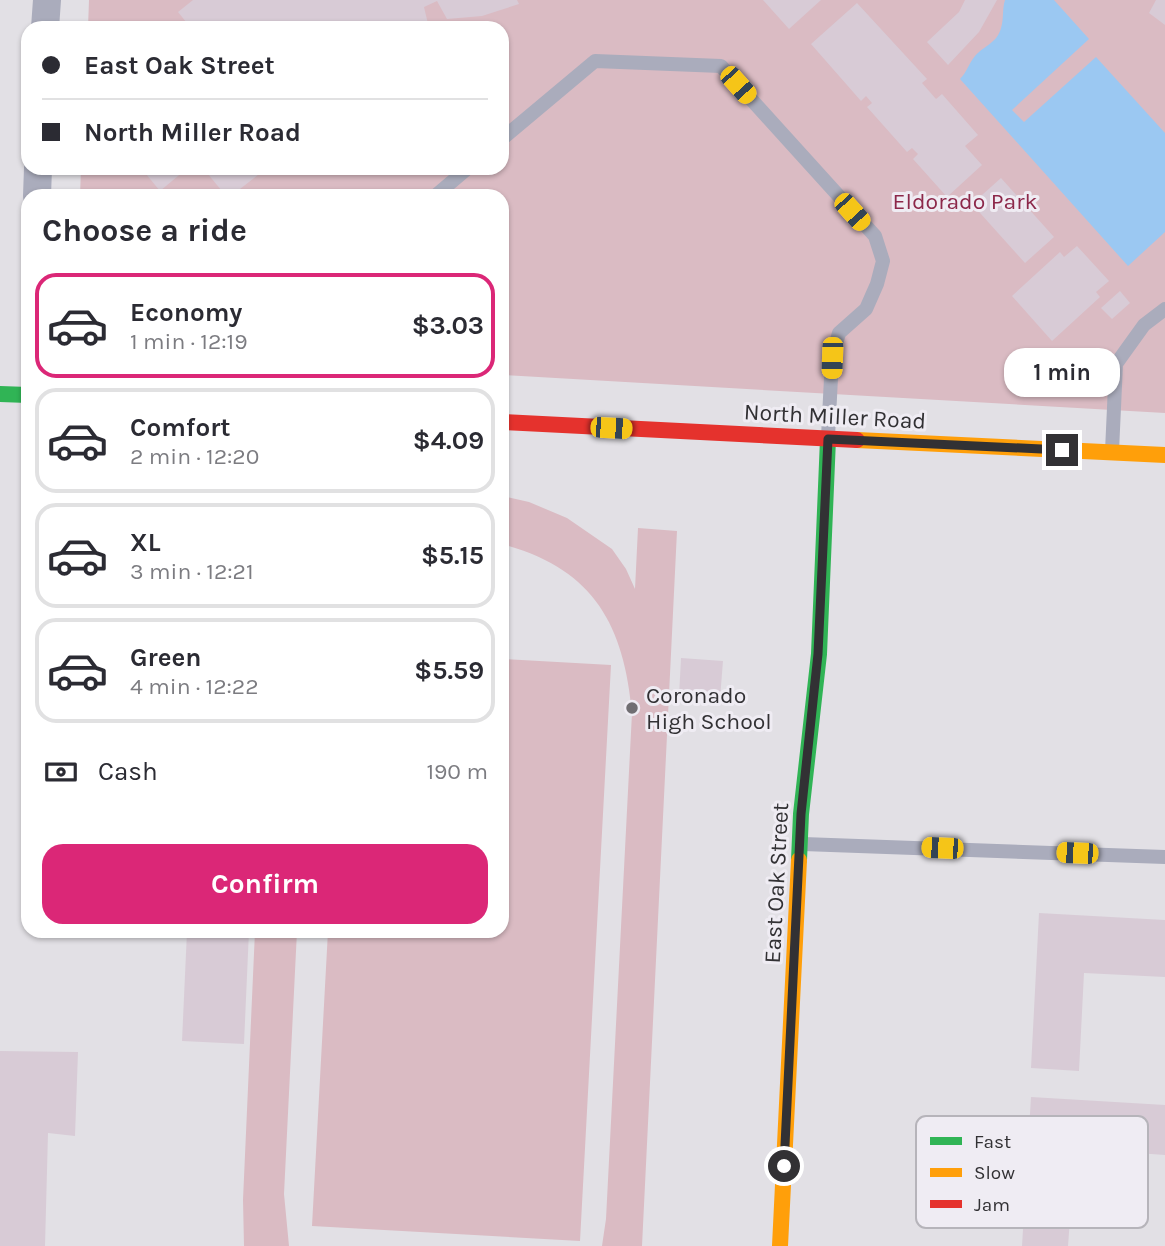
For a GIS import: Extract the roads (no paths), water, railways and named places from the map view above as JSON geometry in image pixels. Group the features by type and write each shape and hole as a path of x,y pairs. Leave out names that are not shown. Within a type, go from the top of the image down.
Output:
{"street":[{"path":"46,21 47,0"},
{"name":"North Miller Road","path":"509,422 1165,456"},
{"name":"East Oak Street","path":"780,1246 800,844 818,654 828,439"}],"lane":[{"path":"509,133 595,61 721,66 875,236 883,261 866,309 839,333 832,358 828,439"},
{"path":"443,189 460,175"},
{"path":"1112,453 1116,365 1144,325 1165,309"},
{"path":"800,844 1165,857"}],"water":[{"path":"1005,0 1054,0 1089,39 1012,110 1024,122 1096,57 1165,133 1165,232 1128,266 960,79 975,56 994,41 999,33"}],"place":[{"name":"Coronado High School","path":"632,708"}],"park label":[{"name":"Eldorado Park","path":"965,201"}]}
